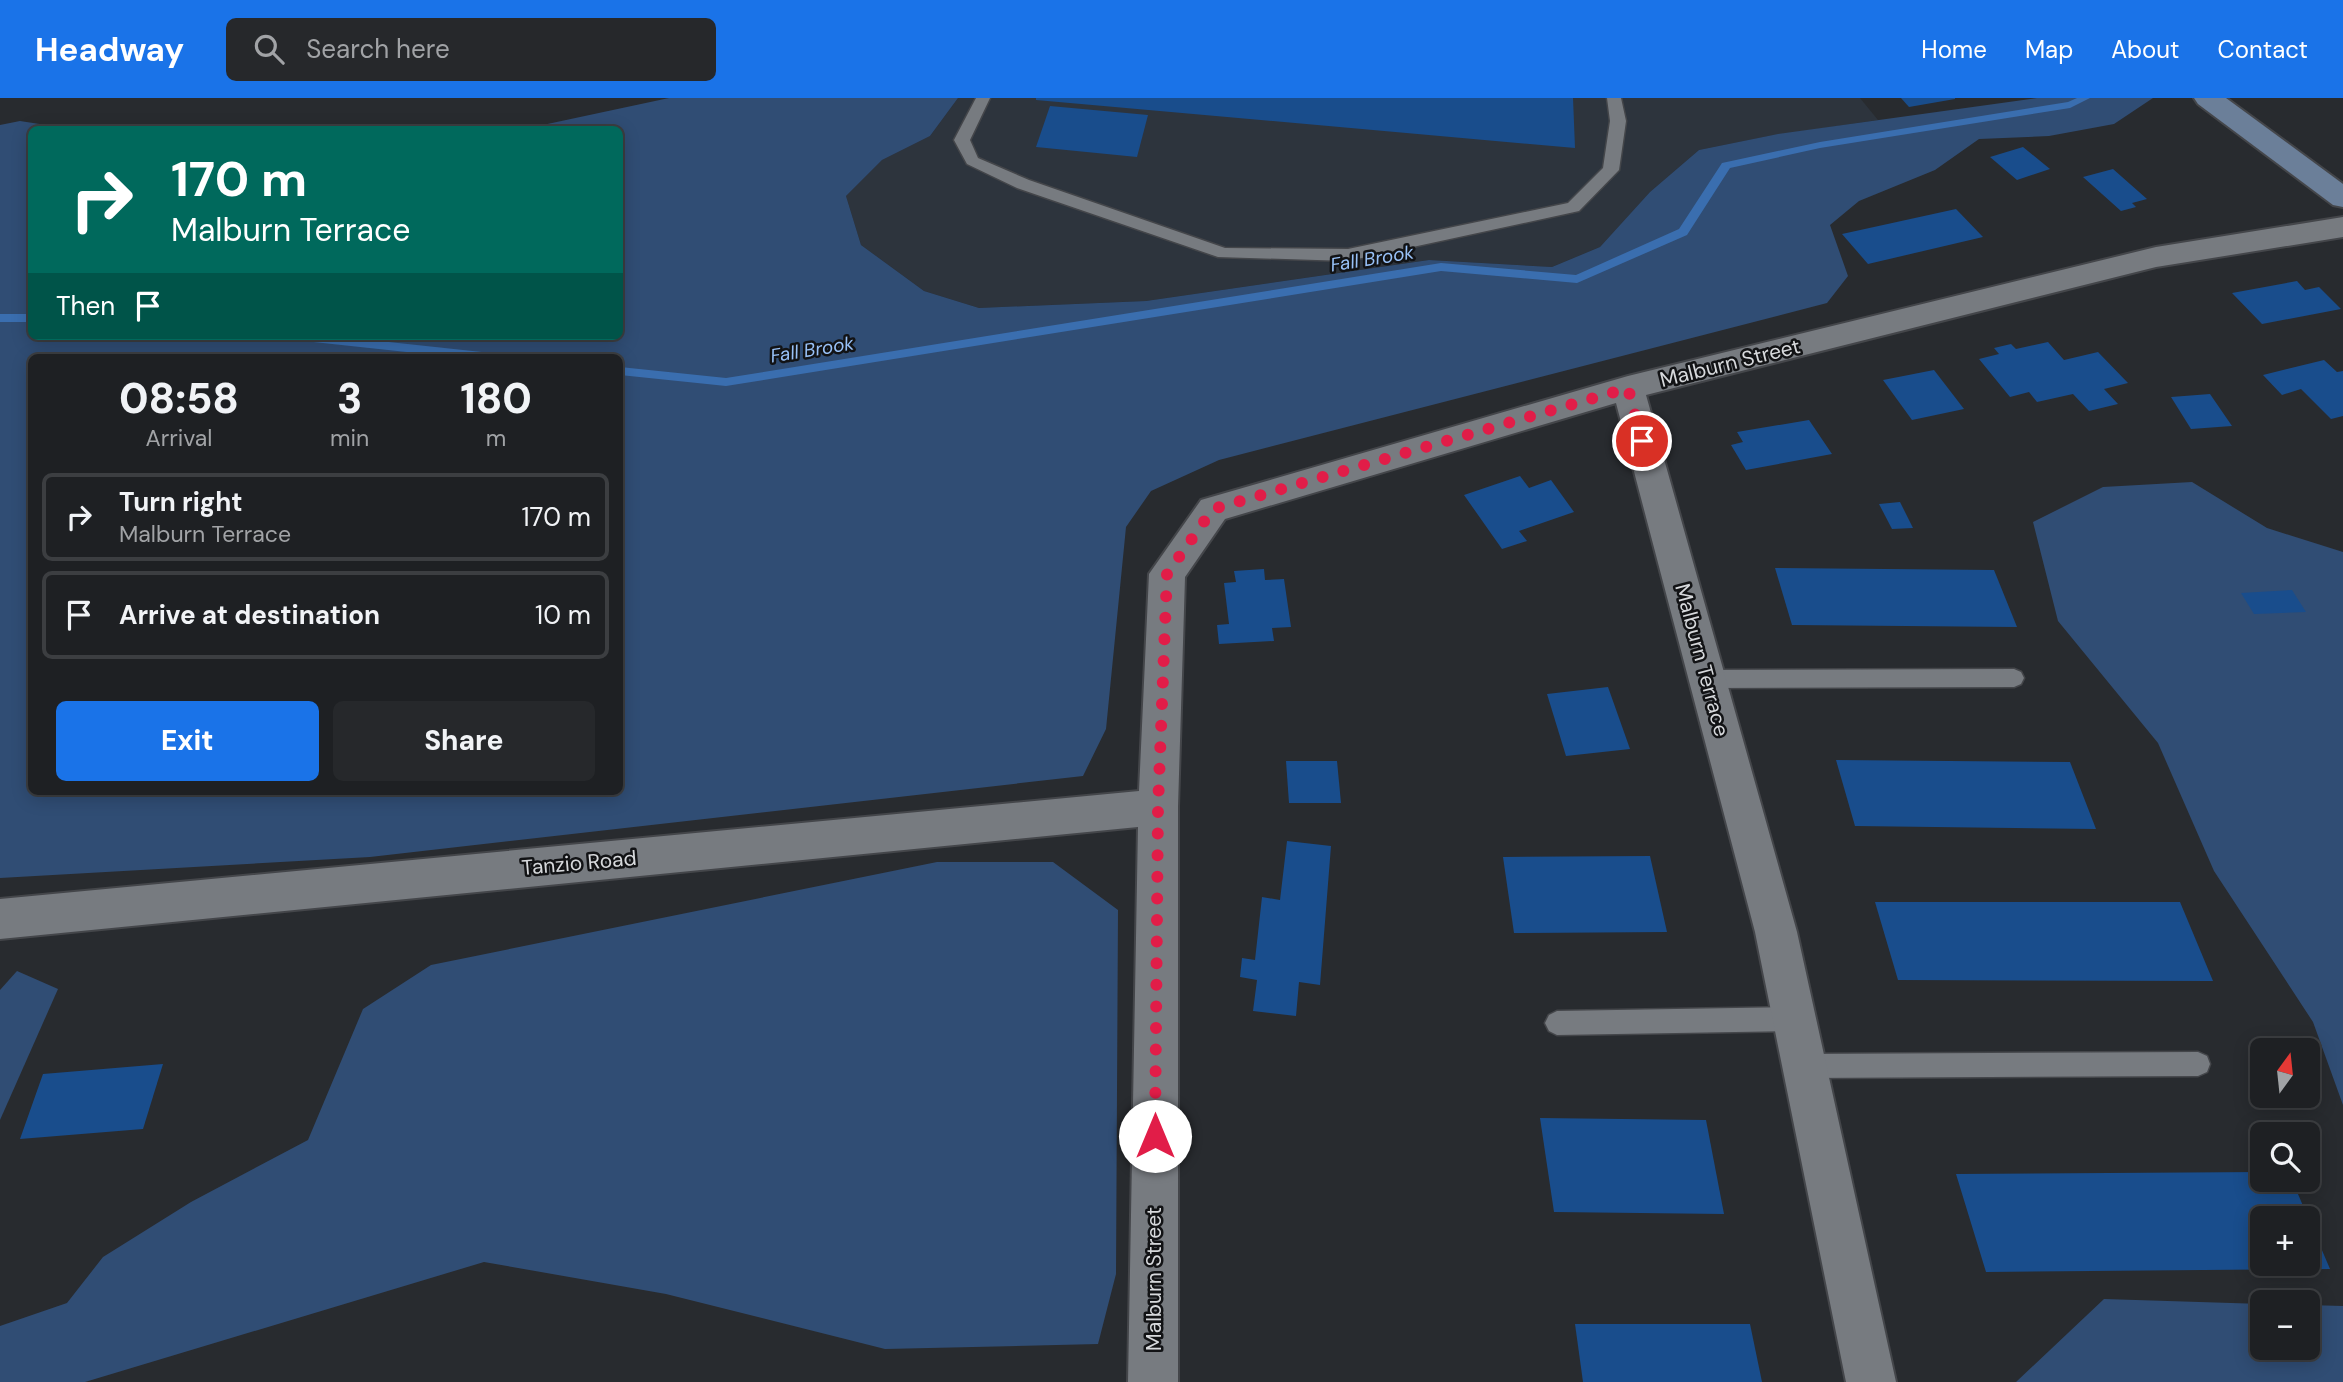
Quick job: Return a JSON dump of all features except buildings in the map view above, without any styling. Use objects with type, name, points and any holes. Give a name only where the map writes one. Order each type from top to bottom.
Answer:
[{"type":"main road","points":[[2208,98],[2343,198]]},
{"type":"street","name":"Malburn Street","points":[[1153,1382],[1158,807],[1167,574],[1213,509],[1628,388],[2156,257],[2343,227]]},
{"type":"street","name":"Malburn Terrace","points":[[1628,388],[1776,932],[1871,1382]]},
{"type":"street","name":"Tanzio Road","points":[[0,919],[1158,807]]},
{"type":"lane","points":[[983,98],[962,140],[972,161],[1023,184],[1224,253],[1348,255],[1573,208],[1611,170],[1618,121],[1614,98]]},
{"type":"lane","points":[[1707,679],[2014,678]]},
{"type":"lane","points":[[1557,1023],[1795,1019]]},
{"type":"lane","points":[[1805,1066],[2198,1064]]},
{"type":"shaded area","points":[[669,98],[958,98],[930,136],[882,160],[846,196],[861,245],[924,291],[979,308],[1146,301],[1429,260],[1552,267],[1600,247],[1650,192],[1699,150],[1778,134],[2037,98],[2153,98],[2114,124],[2049,136],[1979,139],[1935,170],[1859,201],[1830,225],[1848,276],[1827,303],[1219,460],[1151,491],[1126,527],[1106,729],[1083,776],[370,857],[0,878],[0,125],[20,121],[52,126],[28,126],[28,340],[623,340],[623,126],[538,126]]},
{"type":"shaded area","points":[[958,98],[1860,98],[1878,120],[1769,136],[1699,150],[1650,192],[1600,247],[1552,267],[1429,260],[1146,301],[979,308],[924,291],[861,245],[846,196],[882,160],[930,136]]},
{"type":"shaded area","points":[[2192,482],[2267,528],[2343,552],[2343,1105],[2313,1022],[2214,871],[2158,743],[2058,621],[2033,522],[2103,487]]},
{"type":"shaded area","points":[[937,862],[1053,862],[1118,910],[1116,1274],[1098,1344],[885,1349],[666,1294],[484,1262],[85,1382],[0,1382],[0,1326],[67,1303],[103,1257],[191,1202],[308,1140],[363,1009],[431,965]]},
{"type":"shaded area","points":[[17,971],[58,989],[0,1120],[0,990]]},
{"type":"shaded area","points":[[2104,1299],[2250,1304],[2250,1360],[2320,1360],[2320,1305],[2343,1306],[2343,1382],[2016,1382]]},
{"type":"waterway","name":"Fall Brook","points":[[623,371],[726,382],[1441,267],[1577,279],[1683,232],[1726,165],[1820,145],[2070,105],[2085,98]]},
{"type":"waterway","name":"Fall Brook","points":[[0,318],[28,318]]},
{"type":"waterway","name":"Fall Brook","points":[[332,340],[463,354]]},
{"type":"route","points":[[1155,1136],[1158,807],[1167,574],[1213,509],[1628,388],[1642,441]]}]
